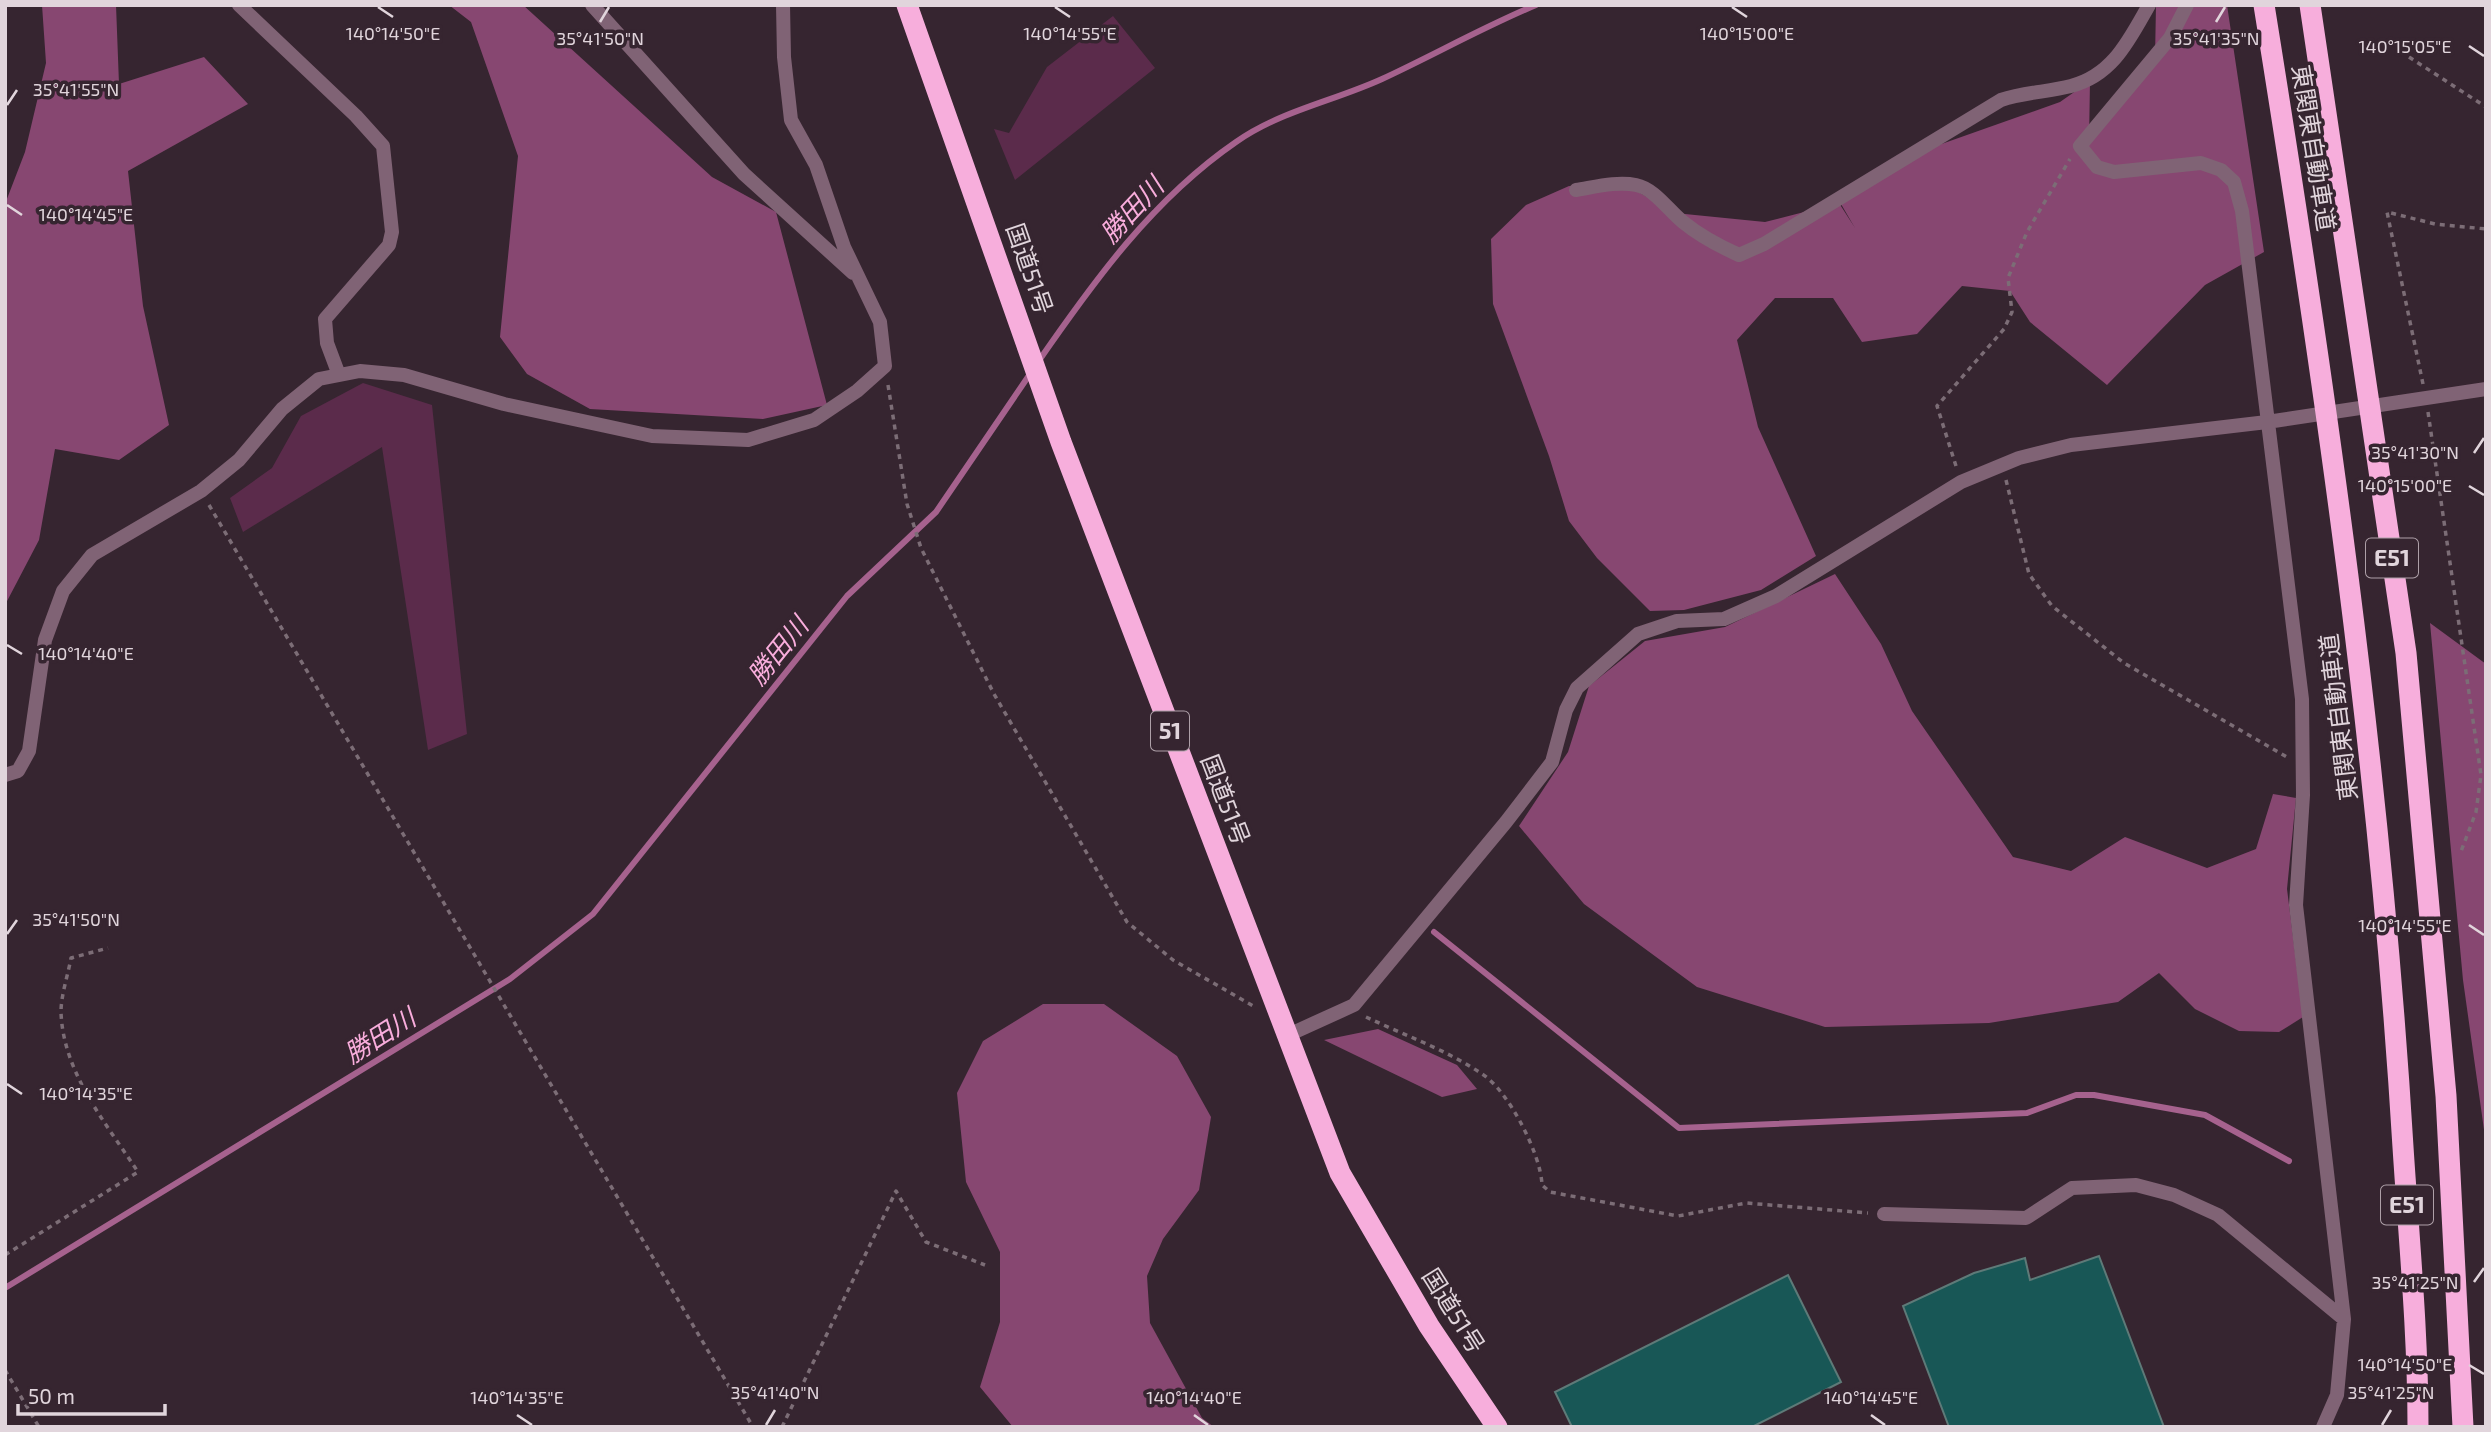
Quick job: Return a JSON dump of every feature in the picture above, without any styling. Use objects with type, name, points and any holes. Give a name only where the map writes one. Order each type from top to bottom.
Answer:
[{"type":"highway","name":"国道51号","points":[[908,5],[1061,442],[1340,1173],[1429,1326],[1497,1427]]},
{"type":"highway","name":"東関東自動車道","points":[[2264,6],[2343,532],[2382,867],[2396,1027],[2418,1382],[2418,1427]]},
{"type":"highway","name":"東関東自動車道","points":[[2311,15],[2406,653],[2446,1096],[2463,1384],[2463,1427]]},
{"type":"street","points":[[239,5],[356,116],[383,146],[393,232],[388,245],[325,319],[327,343],[339,375]]},
{"type":"street","points":[[592,5],[744,174],[860,279]]},
{"type":"street","points":[[5,775],[18,771],[29,751],[45,640],[63,591],[92,555],[201,491],[239,460],[282,409],[319,379],[360,371],[404,375],[433,381],[504,404],[652,436],[748,440],[814,420],[857,391],[885,366],[880,322],[844,247],[816,165],[791,120],[784,57],[783,5]]},
{"type":"street","points":[[1576,190],[1619,184],[1638,185],[1652,193],[1683,223],[1713,244],[1739,255],[1764,244],[2001,100],[2025,92],[2071,86],[2099,75],[2120,56],[2149,5]]},
{"type":"street","points":[[2187,5],[2170,38],[2080,146],[2097,167],[2114,172],[2201,163],[2221,170],[2234,182],[2242,211],[2302,699],[2303,766],[2296,905],[2344,1319],[2337,1395],[2323,1427]]},
{"type":"street","points":[[1284,1029],[1354,1005],[1498,832],[1552,762],[1566,710],[1577,688],[1638,634],[1677,621],[1724,619],[1776,596],[1961,482],[2003,464],[2071,445],[2267,422],[2486,389]]},
{"type":"street","points":[[1884,1214],[2026,1218],[2072,1188],[2136,1185],[2174,1195],[2218,1215],[2344,1319]]},
{"type":"path","points":[[2409,57],[2486,107]]},
{"type":"path","points":[[1961,482],[1937,406],[2004,329],[2011,312],[2008,278],[2027,232],[2060,172],[2080,146]]},
{"type":"path","points":[[2460,854],[2476,812],[2480,775],[2426,399],[2387,212],[2435,224],[2486,229]]},
{"type":"path","points":[[885,366],[911,519],[918,538],[994,694],[1127,922],[1173,960],[1284,1029]]},
{"type":"path","points":[[2003,464],[2029,574],[2052,606],[2142,675],[2303,766]]},
{"type":"path","points":[[201,491],[753,1427]]},
{"type":"path","points":[[5,1255],[138,1172],[81,1084],[67,1055],[61,1010],[71,958],[108,948]]},
{"type":"path","points":[[1348,1008],[1484,1074],[1534,1145],[1542,1185],[1550,1192],[1678,1216],[1746,1203],[1884,1214]]},
{"type":"path","points":[[782,1427],[896,1191],[926,1242],[985,1265]]},
{"type":"path","points":[[5,1370],[39,1427]]},
{"type":"shaded area","points":[[42,5],[116,5],[119,84],[204,57],[248,104],[128,171],[143,306],[169,425],[119,460],[55,449],[39,540],[5,605],[5,204],[25,152],[46,63]]},
{"type":"shaded area","points":[[449,5],[523,5],[712,177],[776,212],[827,405],[763,419],[590,409],[527,374],[500,337],[518,156],[471,22]]},
{"type":"shaded area","points":[[2156,5],[2227,5],[2264,252],[2205,285],[2107,385],[2030,322],[2010,291],[1962,286],[1917,334],[1862,342],[1833,298],[1775,298],[1737,340],[1758,427],[1816,556],[1761,590],[1684,610],[1650,611],[1597,558],[1569,521],[1549,456],[1493,304],[1491,239],[1526,205],[1569,186],[1633,189],[1675,213],[1765,222],[1839,203],[1855,228],[1841,204],[1933,147],[2060,102],[2090,81],[2089,142],[2155,58]]},
{"type":"shaded area","points":[[1113,16],[1155,68],[1015,180],[994,129],[1009,133],[1047,67]]},
{"type":"shaded area","points":[[363,383],[432,405],[467,734],[428,750],[382,447],[243,532],[230,498],[272,468],[301,416]]},
{"type":"shaded area","points":[[1835,574],[1881,644],[1912,711],[2013,857],[2071,871],[2125,837],[2207,868],[2256,849],[2273,794],[2296,798],[2287,889],[2303,1017],[2279,1032],[2239,1031],[2195,1009],[2159,973],[2118,1002],[1989,1023],[1825,1027],[1697,987],[1584,904],[1519,826],[1568,752],[1589,686],[1645,641],[1725,627]]},
{"type":"shaded area","points":[[2430,623],[2486,664],[2486,1144],[2463,980]]},
{"type":"shaded area","points":[[1043,1004],[1104,1004],[1177,1056],[1211,1117],[1199,1190],[1163,1239],[1147,1276],[1150,1323],[1202,1418],[1214,1427],[1013,1427],[980,1387],[1000,1322],[1000,1252],[966,1182],[957,1093],[983,1041]]},
{"type":"shaded area","points":[[1378,1029],[1457,1065],[1477,1089],[1442,1097],[1324,1040]]},
{"type":"building","points":[[2099,1256],[2164,1427],[1949,1427],[1903,1306],[1974,1273],[2025,1258],[2030,1280]]},
{"type":"building","points":[[1788,1275],[1841,1382],[1752,1427],[1572,1427],[1555,1392]]},
{"type":"waterway","name":"勝田川","points":[[1038,362],[1103,272],[1152,215],[1206,164],[1236,142],[1271,122],[1364,87],[1536,5]]},
{"type":"waterway","name":"勝田川","points":[[5,1288],[510,979],[593,914],[847,596],[936,512],[1032,371]]},
{"type":"waterway","points":[[1434,932],[1679,1128],[2027,1113],[2076,1095],[2094,1095],[2205,1115],[2289,1161]]}]
